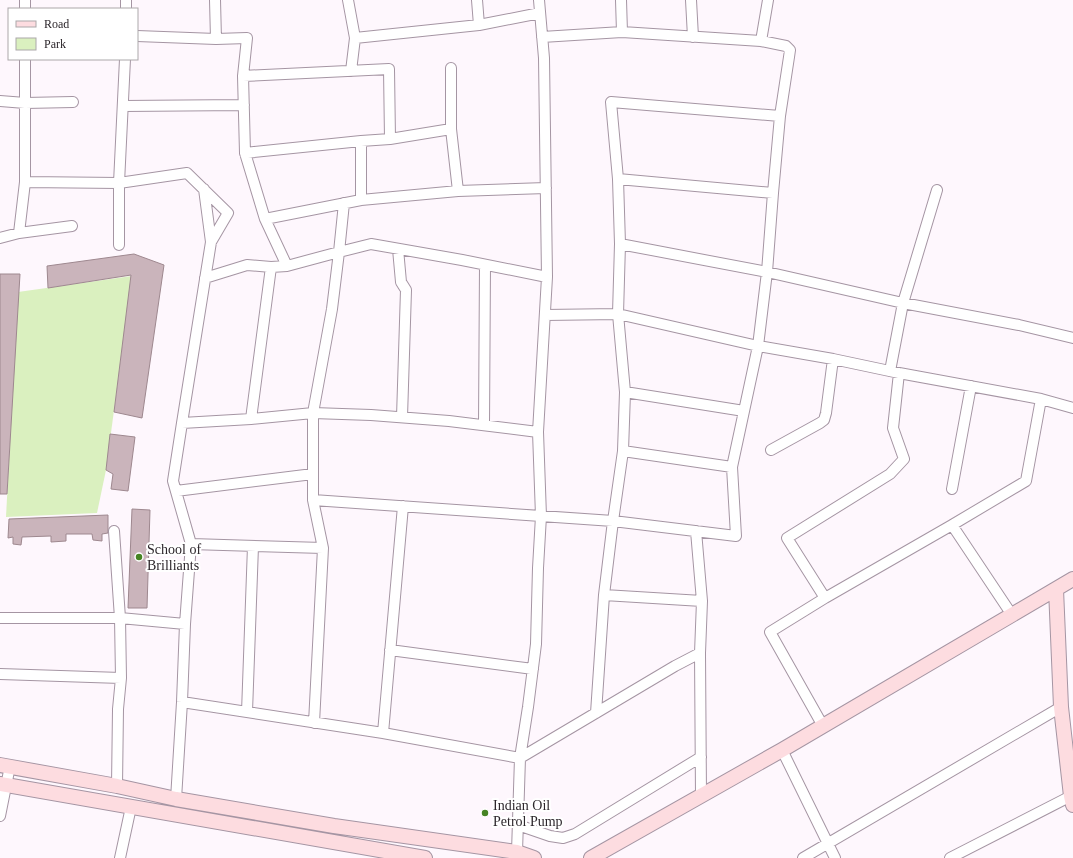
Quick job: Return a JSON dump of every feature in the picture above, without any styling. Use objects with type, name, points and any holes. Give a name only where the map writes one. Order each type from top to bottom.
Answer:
[{"type":"street","points":[[214,0],[216,39]]},
{"type":"street","points":[[348,0],[355,38],[350,71]]},
{"type":"street","points":[[477,0],[479,24]]},
{"type":"street","points":[[517,852],[520,758],[536,644],[541,516],[538,432],[547,277],[544,58],[539,0]]},
{"type":"street","points":[[621,0],[622,32]]},
{"type":"street","points":[[691,0],[693,37]]},
{"type":"street","points":[[761,41],[768,0]]},
{"type":"street","points":[[355,38],[479,24],[540,13]]},
{"type":"street","points":[[313,500],[613,521],[736,536],[732,467],[758,346],[767,272],[780,116],[790,50],[786,46],[761,41],[622,32],[542,37]]},
{"type":"street","points":[[138,36],[216,39],[247,38],[243,76],[245,153],[265,219],[287,266]]},
{"type":"street","points":[[19,233],[25,182],[25,60]]},
{"type":"street","points":[[118,245],[119,183],[125,60]]},
{"type":"street","points":[[451,68],[451,129],[458,191]]},
{"type":"street","points":[[243,76],[389,69],[390,139]]},
{"type":"street","points":[[0,102],[73,102]]},
{"type":"street","points":[[596,713],[604,595],[623,451],[625,392],[618,314],[620,244],[618,179],[611,102],[780,116]]},
{"type":"street","points":[[123,106],[244,105]]},
{"type":"street","points":[[245,153],[390,139],[451,129]]},
{"type":"street","points":[[361,141],[361,200]]},
{"type":"street","points":[[25,182],[119,183],[187,173],[228,213],[211,242]]},
{"type":"street","points":[[618,179],[773,193]]},
{"type":"street","points":[[265,219],[361,200],[458,191],[546,188]]},
{"type":"street","points":[[176,799],[185,624],[191,544],[173,481],[211,242],[204,189]]},
{"type":"street","points":[[825,598],[787,538],[890,474],[904,459],[893,428],[894,372],[903,303],[937,190]]},
{"type":"street","points":[[314,723],[323,548],[313,500],[313,413],[332,309],[340,252],[344,203]]},
{"type":"street","points":[[0,238],[19,233],[72,226]]},
{"type":"street","points":[[205,278],[247,265],[271,267],[287,266],[371,244],[547,277]]},
{"type":"street","points":[[620,244],[767,272],[903,303],[1019,325],[1073,338]]},
{"type":"street","points":[[398,249],[401,282],[406,290],[402,417]]},
{"type":"street","points":[[484,425],[485,265]]},
{"type":"street","points":[[252,419],[271,267]]},
{"type":"street","points":[[545,315],[618,314],[758,346],[1041,399],[1073,408]]},
{"type":"street","points":[[771,450],[824,420],[833,359]]},
{"type":"street","points":[[952,490],[972,386]]},
{"type":"street","points":[[625,392],[744,411]]},
{"type":"street","points":[[823,726],[770,632],[825,598],[1026,481],[1041,399]]},
{"type":"street","points":[[182,423],[252,419],[313,413],[402,417],[538,432]]},
{"type":"street","points":[[623,451],[732,467]]},
{"type":"street","points":[[176,491],[313,474]]},
{"type":"street","points":[[383,733],[402,506]]},
{"type":"street","points":[[952,525],[1012,615]]},
{"type":"street","points":[[114,531],[120,618],[121,678],[118,709],[116,786]]},
{"type":"street","points":[[696,531],[702,601],[700,653],[701,796]]},
{"type":"street","points":[[191,544],[323,548]]},
{"type":"street","points":[[247,712],[254,546]]},
{"type":"street","points":[[591,858],[782,750],[1073,579]]},
{"type":"street","points":[[950,858],[1072,800],[1061,707],[1056,589]]},
{"type":"street","points":[[604,595],[702,601]]},
{"type":"street","points":[[0,610],[0,624]]},
{"type":"street","points":[[0,618],[120,618],[185,624]]},
{"type":"street","points":[[390,650],[533,669]]},
{"type":"street","points":[[182,702],[383,733],[520,758],[675,666],[700,653]]},
{"type":"street","points":[[0,674],[121,678]]},
{"type":"street","points":[[803,858],[1061,707]]},
{"type":"street","points":[[782,750],[836,858]]},
{"type":"street","points":[[518,825],[550,836],[563,838],[575,834],[701,757]]},
{"type":"street","points":[[0,816],[5,765],[176,799],[334,826],[517,852],[534,858]]},
{"type":"street","points":[[3,785],[131,807],[364,853],[425,858]]},
{"type":"street","points":[[120,858],[131,807]]},
{"type":"green space","points":[[132,276],[106,470],[97,513],[6,517],[18,292]]},
{"type":"building","points":[[134,254],[164,265],[142,418],[114,412],[131,275],[48,288],[47,266]]},
{"type":"building","points":[[0,274],[20,274],[7,494],[0,494]]},
{"type":"building","points":[[110,434],[135,437],[128,491],[111,489],[113,474],[106,470]]},
{"type":"building","name":"School of Brilliants","points":[[132,509],[150,510],[147,608],[128,608]]},
{"type":"building","points":[[108,515],[108,533],[102,534],[102,541],[93,540],[92,534],[66,534],[66,541],[51,542],[51,536],[22,537],[21,545],[13,544],[13,537],[8,538],[9,519]]},
{"type":"place","name":"School of Brilliants","points":[[139,557]]},
{"type":"place","name":"Indian Oil Petrol Pump","points":[[485,813]]}]
